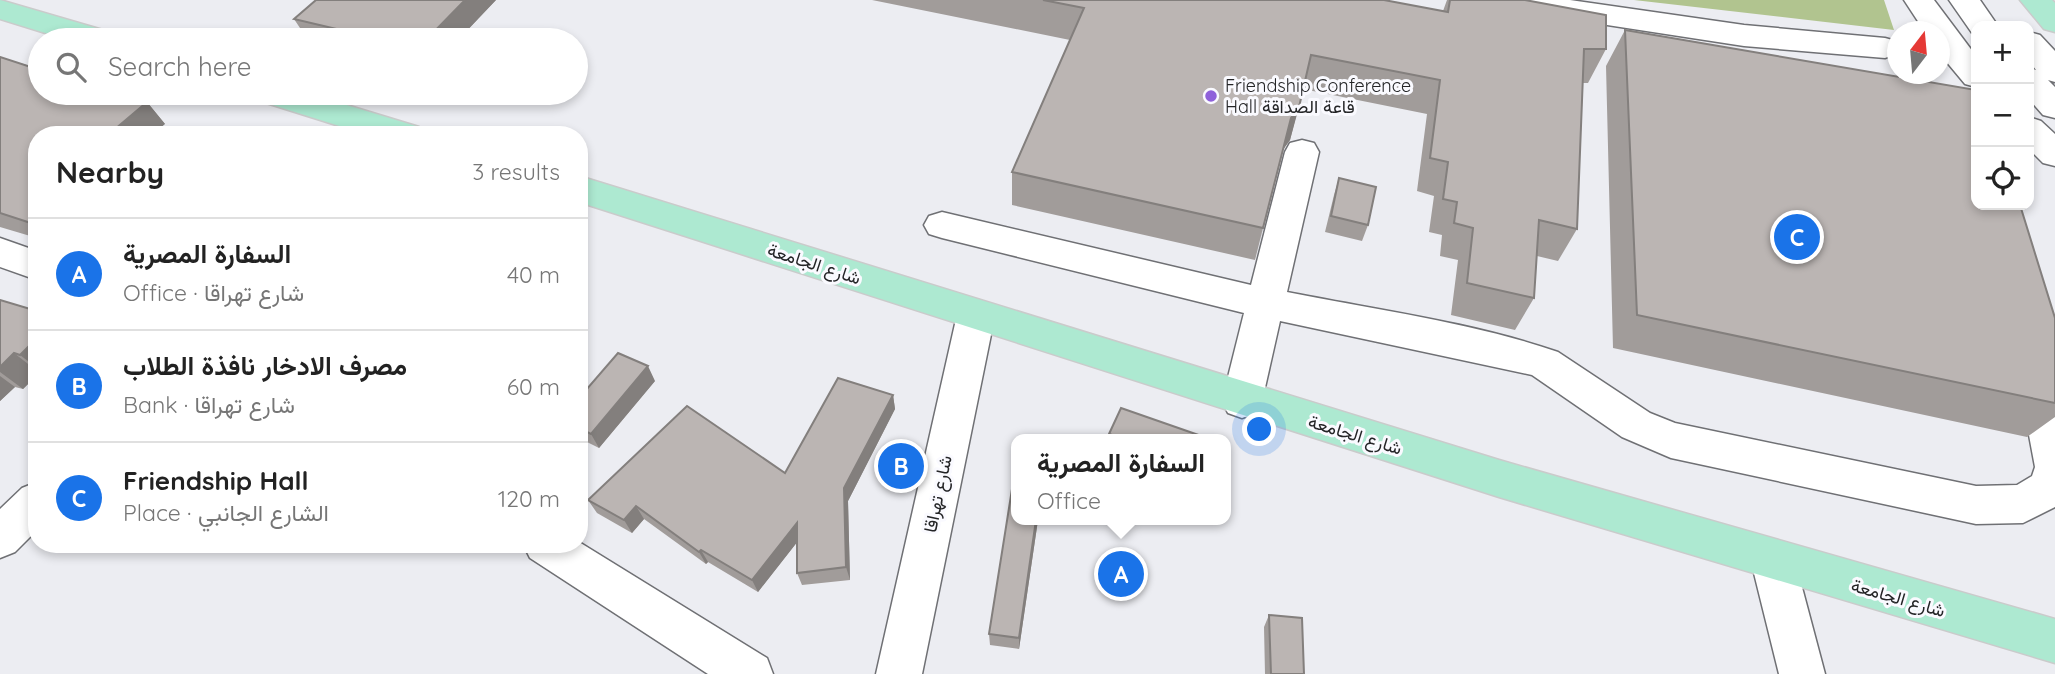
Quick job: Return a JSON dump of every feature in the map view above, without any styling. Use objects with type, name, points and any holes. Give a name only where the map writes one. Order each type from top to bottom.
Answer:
[{"type":"main road","points":[[2035,0],[2055,22]]},
{"type":"main road","points":[[0,9],[63,28]]},
{"type":"main road","points":[[309,105],[376,126]]},
{"type":"main road","name":"شارع الجامعة","points":[[588,192],[1242,401],[1773,561],[2055,641]]},
{"type":"street","points":[[1510,0],[1593,15],[1839,46],[1885,48]]},
{"type":"street","points":[[1919,0],[1950,46],[1971,70]]},
{"type":"street","points":[[1964,0],[1979,21]]},
{"type":"street","points":[[1997,0],[2012,21]]},
{"type":"street","points":[[2034,48],[2055,71]]},
{"type":"street","points":[[2034,84],[2055,107]]},
{"type":"street","points":[[2034,134],[2055,154]]},
{"type":"street","points":[[1242,401],[1302,152]]},
{"type":"street","points":[[942,225],[1266,303],[1519,355],[1544,363],[1636,425],[1671,440],[1976,505],[2024,504],[2049,488],[2055,467],[2046,419],[2052,408],[2055,408]]},
{"type":"street","points":[[0,252],[28,263]]},
{"type":"street","name":"شارع تهراقا","points":[[900,674],[976,315]]},
{"type":"street","points":[[0,538],[28,510]]},
{"type":"street","points":[[559,553],[750,674]]},
{"type":"street","points":[[1773,561],[1802,674]]},
{"type":"green space","points":[[1634,0],[1884,0],[1891,21],[1887,21],[1887,29]]},
{"type":"building","points":[[316,0],[465,0],[438,28],[332,28],[294,19]]},
{"type":"building","points":[[1043,0],[1384,0],[1448,12],[1450,0],[1525,0],[1606,15],[1606,49],[1584,49],[1577,229],[1539,220],[1534,298],[1467,283],[1473,228],[1454,223],[1457,202],[1443,199],[1448,162],[1430,158],[1440,80],[1311,55],[1299,107],[1291,118],[1263,228],[1012,172],[1084,8]]},
{"type":"building","points":[[1625,30],[1887,75],[1887,84],[1941,84],[1971,89],[1971,210],[2022,210],[2055,318],[2055,403],[1637,315]]},
{"type":"building","points":[[0,57],[28,66],[28,105],[143,105],[119,126],[28,126],[28,222],[0,213]]},
{"type":"building","points":[[1339,178],[1376,187],[1368,225],[1331,216]]},
{"type":"building","points":[[0,300],[28,308],[28,347],[20,355],[14,353],[0,367]]},
{"type":"building","points":[[618,353],[648,366],[591,434],[588,432],[588,388]]},
{"type":"building","points":[[838,378],[893,395],[844,488],[846,567],[797,573],[797,523],[752,580],[701,550],[699,552],[636,506],[624,520],[588,500],[687,406],[785,473]]},
{"type":"building","points":[[1121,408],[1196,434],[1109,434]]},
{"type":"building","points":[[1011,495],[1011,525],[1035,525],[1019,638],[989,634]]},
{"type":"building","points":[[1269,615],[1302,618],[1304,674],[1271,674]]},
{"type":"place","name":"Friendship Conference Hall قاعة الصداقة","points":[[1211,96]]},
{"type":"place","name":"Friendship Hall","points":[[1797,237]]},
{"type":"place","name":"مصرف الادخار نافذة الطلاب","points":[[901,466]]},
{"type":"place","name":"السفارة المصرية","points":[[1121,574]]}]
